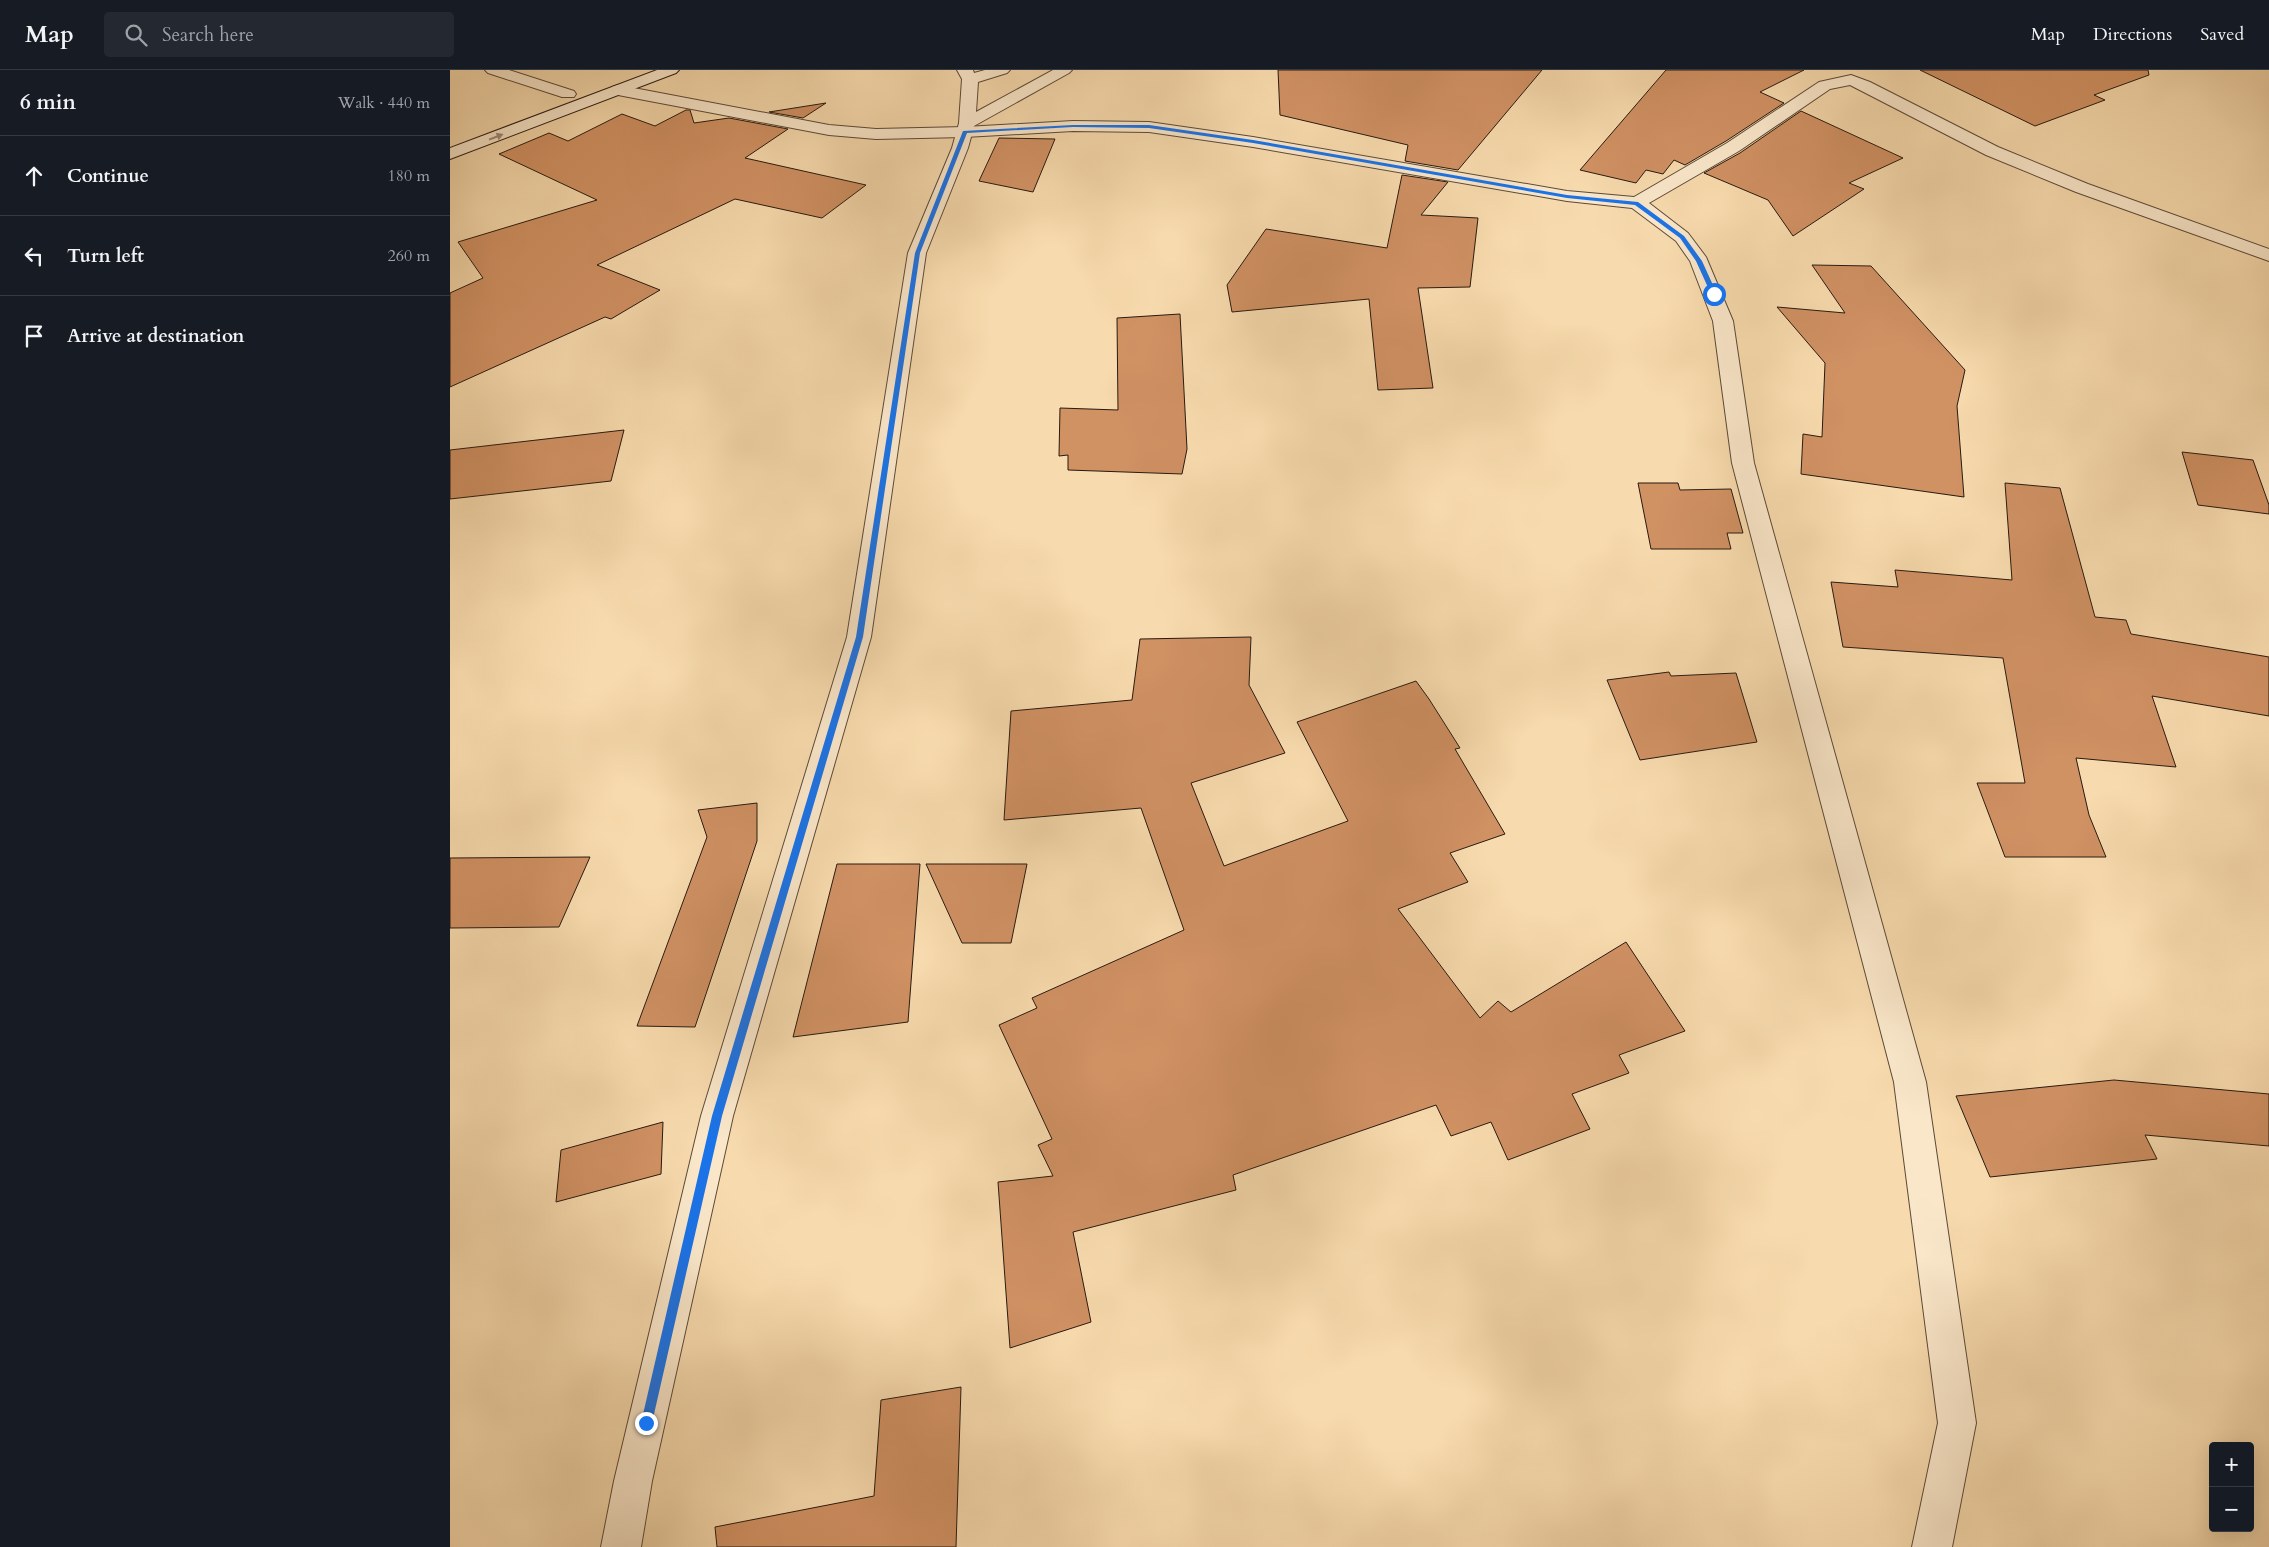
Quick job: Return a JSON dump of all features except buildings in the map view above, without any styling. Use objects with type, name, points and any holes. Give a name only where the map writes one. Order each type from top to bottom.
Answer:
[{"type":"street","points":[[493,70],[568,94]]},
{"type":"street","points":[[450,138],[630,70]]},
{"type":"street","points":[[450,154],[671,70]]},
{"type":"street","points":[[622,1547],[633,1481],[717,1116],[859,637],[917,253],[966,128],[968,75],[1002,70]]},
{"type":"street","points":[[966,128],[1064,70]]},
{"type":"street","points":[[1637,203],[1733,147],[1825,85],[1851,80],[1992,151],[2082,188],[2269,255]]},
{"type":"street","points":[[618,90],[829,130],[876,134],[966,128],[1149,127],[1253,142],[1567,196],[1637,203],[1682,237],[1699,261],[1723,321],[1743,463],[1910,1082],[1957,1423],[1932,1547]]},
{"type":"route","points":[[646,1423],[717,1116],[859,637],[917,253],[965,132],[1073,126],[1149,127],[1253,142],[1567,196],[1637,203],[1682,237],[1699,261],[1714,294]]}]
